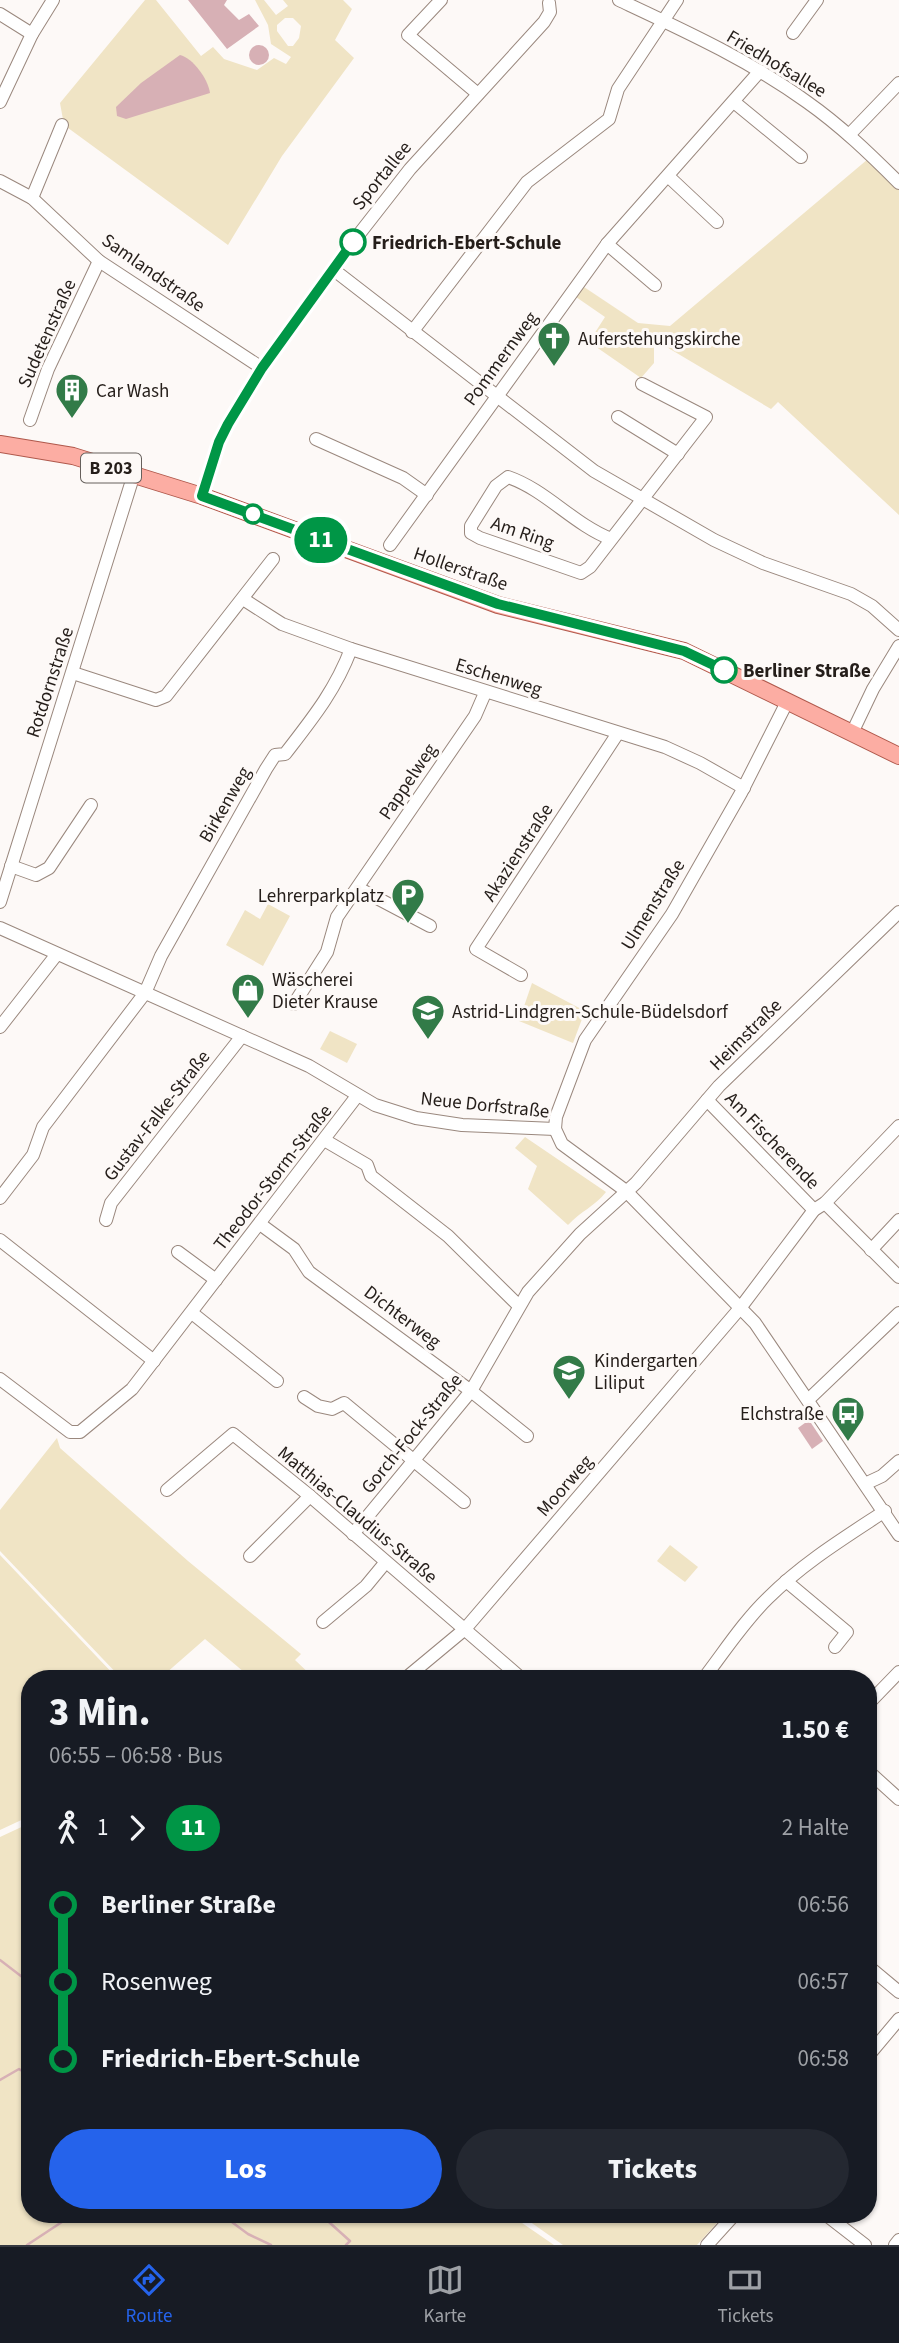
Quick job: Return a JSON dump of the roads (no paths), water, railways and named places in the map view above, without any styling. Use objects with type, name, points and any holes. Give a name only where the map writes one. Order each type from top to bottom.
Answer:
[{"type":"main road","name":"Hollerstraße","points":[[0,444],[73,456],[134,474],[202,496],[498,604],[684,651],[899,756]]},
{"type":"street","points":[[0,102],[32,34],[53,0]]},
{"type":"street","points":[[441,0],[408,35],[478,94]]},
{"type":"street","name":"Friedhofsallee","points":[[619,0],[760,71],[849,135],[899,183]]},
{"type":"street","points":[[412,332],[527,182],[608,118],[618,89],[677,0]]},
{"type":"street","points":[[793,33],[817,0]]},
{"type":"street","name":"Sportallee","points":[[202,496],[219,442],[262,368],[392,190],[544,22],[550,12],[550,1]]},
{"type":"street","points":[[0,14],[32,34]]},
{"type":"street","name":"Pommernweg","points":[[390,545],[607,244],[760,71]]},
{"type":"street","points":[[849,135],[899,83]]},
{"type":"street","points":[[734,102],[801,157]]},
{"type":"street","points":[[32,198],[62,125]]},
{"type":"street","points":[[669,177],[717,222]]},
{"type":"street","name":"Samlandstraße","points":[[0,181],[32,198],[99,261],[262,368]]},
{"type":"street","points":[[607,244],[655,285]]},
{"type":"street","name":"Sudetenstraße","points":[[30,420],[48,369],[99,261]]},
{"type":"street","points":[[334,270],[594,471],[747,556],[851,594],[872,606],[899,630]]},
{"type":"street","name":"Am Ring","points":[[611,540],[590,531],[524,483],[508,477],[496,486],[471,526],[471,533],[480,538],[581,573],[590,567],[678,454],[706,417],[642,384]]},
{"type":"street","points":[[618,416],[678,454]]},
{"type":"street","points":[[316,439],[403,478],[427,495]]},
{"type":"street","name":"Rotdornstraße","points":[[0,902],[134,474]]},
{"type":"street","points":[[73,673],[156,700],[166,696],[272,559]]},
{"type":"street","name":"Eschenweg","points":[[243,599],[282,624],[351,649],[618,733],[701,763],[744,788]]},
{"type":"street","points":[[852,733],[873,688],[899,646]]},
{"type":"street","name":"Birkenweg","points":[[145,993],[161,956],[275,755],[285,754],[323,706],[339,681],[351,649]]},
{"type":"street","name":"Pappelweg","points":[[294,1004],[327,952],[337,917],[475,716],[485,692]]},
{"type":"street","name":"Ulmenstraße","points":[[555,1129],[556,1116],[585,1040],[672,914],[744,788],[788,702]]},
{"type":"street","name":"Akazienstraße","points":[[521,975],[476,949],[618,733]]},
{"type":"street","points":[[11,866],[36,875],[49,868],[91,805]]},
{"type":"street","points":[[358,888],[430,926]]},
{"type":"street","name":"Heimstraße","points":[[626,1191],[707,1100],[899,912]]},
{"type":"street","name":"Neue Dorfstraße","points":[[0,928],[309,1066],[358,1096],[415,1118],[462,1125],[555,1129],[562,1144],[626,1191],[755,1322],[867,1483],[899,1535]]},
{"type":"street","points":[[0,1027],[57,954]]},
{"type":"street","points":[[0,1198],[33,1155],[43,1127],[145,993]]},
{"type":"street","name":"Gustav-Falke-Straße","points":[[106,1220],[111,1203],[242,1036]]},
{"type":"street","name":"Theodor-Storm-Straße","points":[[0,1379],[70,1432],[80,1432],[132,1389],[358,1096]]},
{"type":"street","name":"Am Fischerende","points":[[707,1100],[819,1207],[741,1307]]},
{"type":"street","points":[[899,1126],[819,1207],[899,1277]]},
{"type":"street","points":[[326,1140],[367,1165],[371,1176],[473,1258],[518,1305]]},
{"type":"street","name":"Gorch-Fock-Straße","points":[[353,1534],[471,1391],[518,1305],[580,1234],[626,1191]]},
{"type":"street","points":[[871,1250],[899,1220]]},
{"type":"street","name":"Dichterweg","points":[[260,1224],[294,1250],[309,1272],[471,1391],[527,1436]]},
{"type":"street","points":[[0,1240],[154,1361]]},
{"type":"street","name":"Theodor-Storm-Straße","points":[[178,1252],[216,1280]]},
{"type":"street","name":"Moorweg","points":[[416,1670],[465,1629],[741,1307]]},
{"type":"street","points":[[192,1313],[277,1381]]},
{"type":"street","points":[[809,1399],[899,1313]]},
{"type":"street","points":[[304,1397],[318,1406],[332,1409],[344,1403],[464,1502]]},
{"type":"street","name":"Matthias-Claudius-Straße","points":[[167,1490],[233,1434],[310,1496],[512,1670]]},
{"type":"street","points":[[867,1483],[882,1476],[899,1461]]},
{"type":"street","points":[[250,1556],[310,1496]]},
{"type":"street","points":[[710,1670],[766,1600],[786,1581],[813,1557],[885,1511]]},
{"type":"street","points":[[323,1622],[366,1586],[385,1563]]},
{"type":"street","points":[[786,1581],[847,1632],[835,1647]]},
{"type":"street","points":[[877,1695],[899,1672]]},
{"type":"street","points":[[877,1779],[899,1799]]},
{"type":"street","points":[[877,1974],[899,1992]]},
{"type":"street","points":[[877,2045],[899,2019]]},
{"type":"street","points":[[707,2245],[726,2223]]},
{"type":"street","points":[[837,2223],[865,2245]]},
{"type":"waterway","points":[[0,1960],[21,1976]]},
{"type":"waterway","points":[[0,2080],[21,2070]]},
{"type":"waterway","points":[[27,2245],[60,2223]]},
{"type":"waterway","points":[[233,2223],[271,2245]]},
{"type":"waterway","points":[[330,2223],[350,2241],[346,2245]]},
{"type":"place","name":"Friedrich-Ebert-Schule","points":[[353,242]]},
{"type":"place","name":"Auferstehungskirche","points":[[554,368]]},
{"type":"place","name":"Car Wash","points":[[72,420]]},
{"type":"place","name":"Berliner Straße","points":[[724,670]]},
{"type":"place","name":"Lehrerparkplatz","points":[[408,925]]},
{"type":"place","name":"Wäscherei Dieter Krause","points":[[248,1020]]},
{"type":"place","name":"Astrid-Lindgren-Schule-Büdelsdorf","points":[[428,1041]]},
{"type":"place","name":"Kindergarten Liliput","points":[[569,1401]]},
{"type":"place","name":"Elchstraße","points":[[848,1443]]}]
